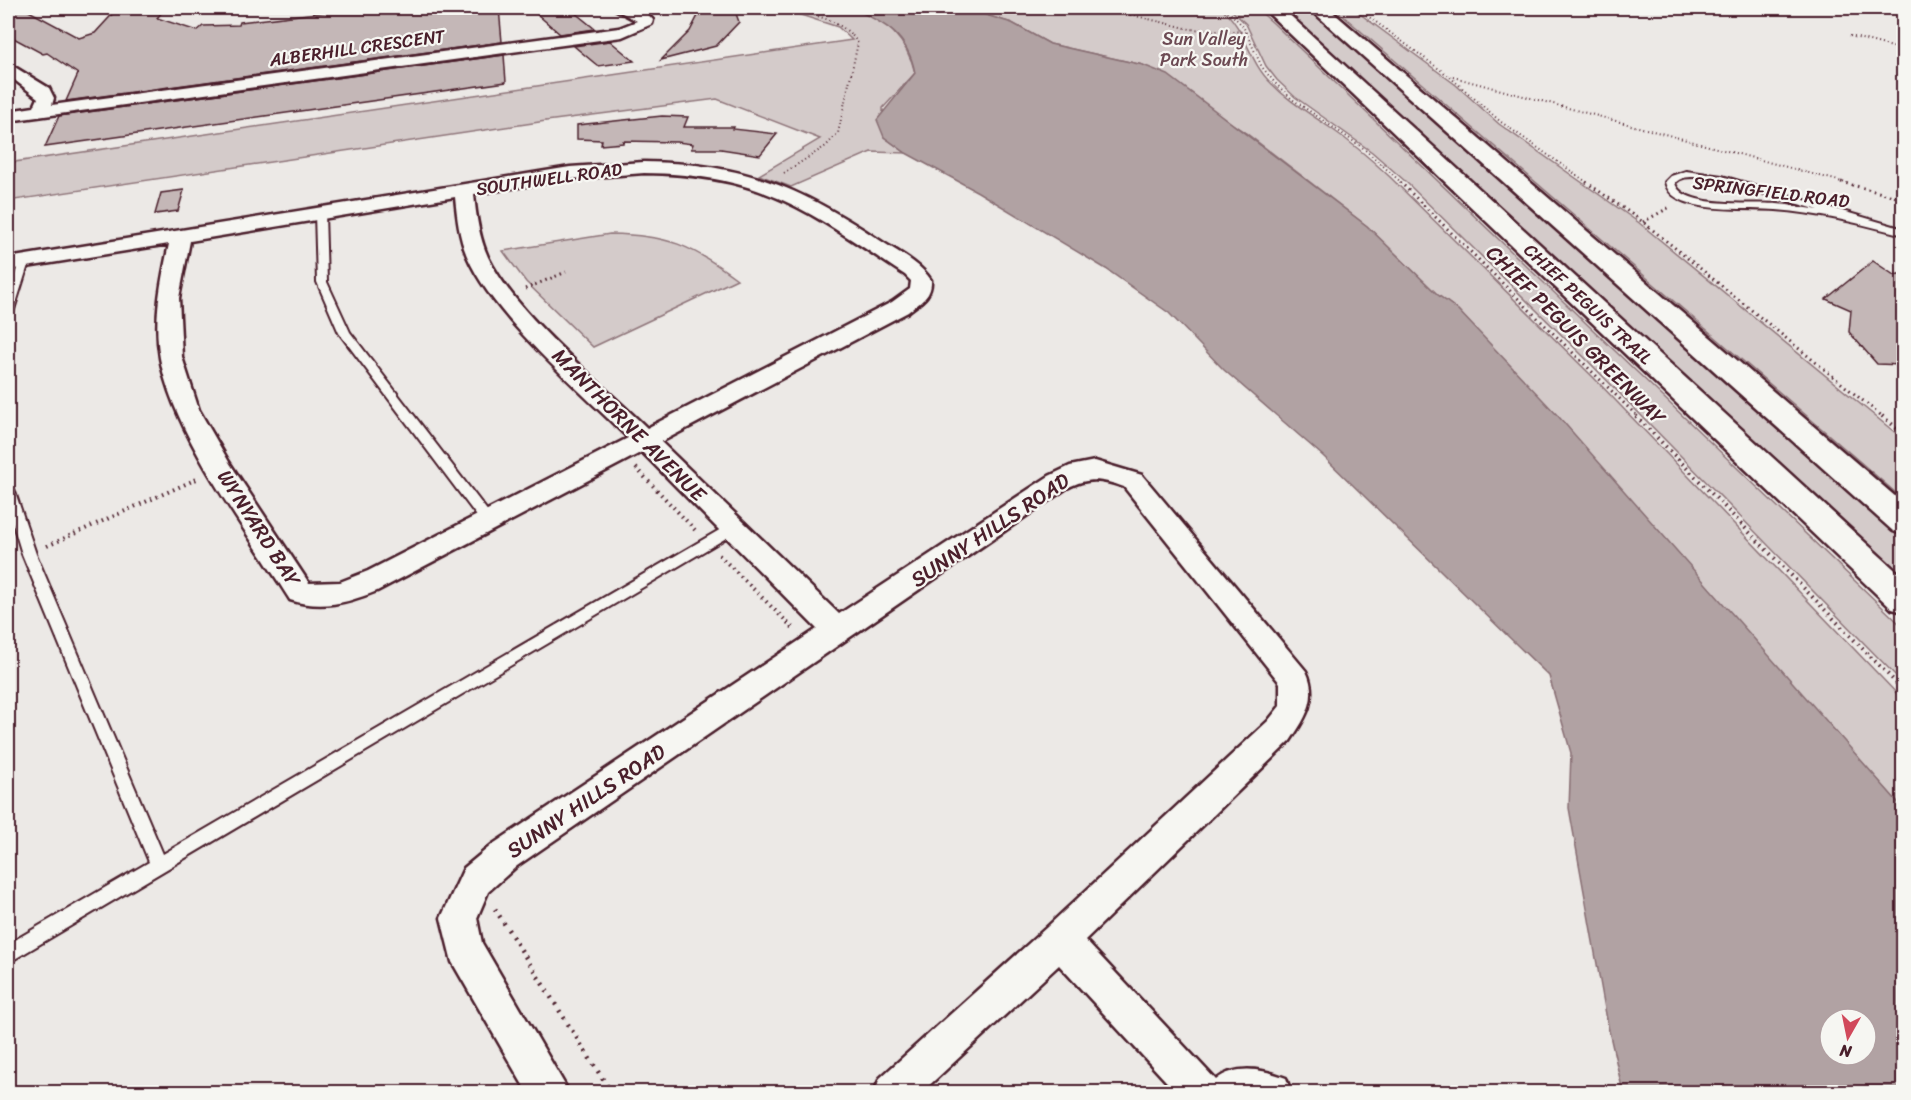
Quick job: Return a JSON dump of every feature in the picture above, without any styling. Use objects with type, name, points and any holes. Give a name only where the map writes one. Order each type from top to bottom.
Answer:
[{"type":"main road","name":"CHIEF PEGUIS TRAIL","points":[[1272,8],[1904,599]]},
{"type":"main road","name":"CHIEF PEGUIS TRAIL","points":[[1317,8],[1904,523]]},
{"type":"street","name":"ALBERHILL CRESCENT","points":[[8,116],[622,32],[644,24],[645,20],[641,16],[620,8]]},
{"type":"street","points":[[8,68],[43,92],[46,98],[41,112]]},
{"type":"street","name":"SOUTHWELL ROAD","points":[[16,263],[570,173],[616,168],[681,169],[722,174],[766,184],[802,201],[912,271],[921,280],[921,291],[900,307],[644,440]]},
{"type":"street","name":"MANTHORNE AVENUE","points":[[464,192],[473,250],[486,276],[644,440],[839,632]]},
{"type":"street","name":"WYNYARD BAY","points":[[180,238],[168,298],[171,357],[187,410],[220,468],[300,592],[320,597],[348,591],[378,579],[487,520],[644,440]]},
{"type":"street","name":"SUNNY HILLS ROAD","points":[[549,1092],[465,949],[459,918],[476,880],[505,855],[839,632],[1058,482],[1080,470],[1103,469],[1133,481],[1295,680],[1295,709],[1279,731],[1060,940],[894,1092]]},
{"type":"street","points":[[1060,940],[1202,1092]]},
{"type":"street","points":[[1231,1092],[1240,1088],[1272,1092]]},
{"type":"lane","name":"SPRINGFIELD ROAD","points":[[1859,219],[1777,207],[1714,205],[1683,198],[1672,190],[1670,182],[1679,175],[1702,174],[1776,193],[1904,232]]},
{"type":"lane","points":[[320,213],[322,282],[345,333],[487,520]]},
{"type":"lane","points":[[8,313],[16,263]]},
{"type":"lane","points":[[8,489],[29,554],[159,864]]},
{"type":"lane","points":[[8,954],[733,528]]},
{"type":"path","points":[[766,184],[833,140],[837,133],[858,43],[853,34],[842,26],[787,8]]},
{"type":"path","points":[[1103,8],[1175,28],[1214,33],[1245,32]]},
{"type":"path","name":"CHIEF PEGUIS GREENWAY","points":[[1225,8],[1240,21],[1262,67],[1275,83],[1292,99],[1363,148],[1414,195],[1614,393],[1904,691]]},
{"type":"path","points":[[1357,8],[1450,76],[1501,122],[1643,222],[1904,434]]},
{"type":"path","points":[[1850,36],[1904,50]]},
{"type":"path","points":[[1450,76],[1904,199]]},
{"type":"path","points":[[1643,222],[1683,198]]},
{"type":"path","points":[[504,297],[566,272]]},
{"type":"path","points":[[29,554],[220,468]]},
{"type":"path","points":[[476,880],[611,1092]]},
{"type":"green space","points":[[828,6],[854,8],[876,18],[894,32],[907,51],[915,73],[883,108],[884,137],[906,153],[871,152],[791,187],[759,175],[820,139],[717,99],[546,121],[8,201],[8,163],[852,40],[838,27],[779,8]]},
{"type":"green space","name":"Sun Valley Park South","points":[[963,8],[1221,8],[1236,25],[1257,65],[1271,83],[1353,145],[1390,177],[1594,378],[1903,700],[1903,808],[1458,310],[1438,295],[1367,226],[1246,133],[1143,65],[1050,44],[1012,23]]},
{"type":"green space","points":[[1229,8],[1256,8],[1273,23],[1903,627],[1903,683],[1584,357],[1405,181],[1372,152],[1295,97],[1277,80],[1266,66],[1246,24]]},
{"type":"green space","points":[[1280,8],[1309,8],[1903,538],[1903,584]]},
{"type":"green space","points":[[1334,8],[1352,8],[1456,85],[1499,124],[1638,222],[1903,439],[1903,499]]},
{"type":"green space","points":[[610,234],[648,237],[678,244],[706,258],[737,279],[593,347],[526,282],[503,251]]},
{"type":"shaded area","points":[[852,8],[963,8],[1012,23],[1050,44],[1143,65],[1168,75],[1367,226],[1438,295],[1458,310],[1559,417],[1903,808],[1903,1092],[1623,1092],[1609,1031],[1569,808],[1571,753],[1549,676],[1323,456],[1224,370],[1169,313],[1106,269],[978,192],[906,153],[884,137],[877,120],[915,73],[907,49],[885,25]]},
{"type":"building","points":[[8,8],[27,10],[79,38],[95,33],[118,8],[166,8],[157,18],[197,31],[203,26],[239,25],[240,22],[359,8],[499,8],[502,42],[66,101],[78,74],[47,53],[43,54],[8,35]]},
{"type":"building","points":[[530,8],[569,8],[595,29],[560,34]]},
{"type":"building","points":[[734,8],[739,22],[716,46],[661,60],[690,31],[701,10]]},
{"type":"building","points":[[610,41],[634,61],[598,66],[574,46]]},
{"type":"building","points":[[504,55],[506,82],[45,147],[59,116]]},
{"type":"building","points":[[662,116],[688,117],[684,127],[734,127],[733,129],[777,134],[760,155],[721,149],[691,149],[693,144],[677,142],[623,141],[623,143],[601,145],[602,140],[577,139],[577,125]]},
{"type":"building","points":[[184,190],[178,211],[155,214],[161,193]]},
{"type":"building","points":[[1873,261],[1894,275],[1904,273],[1904,365],[1877,364],[1849,332],[1851,310],[1826,299]]}]
